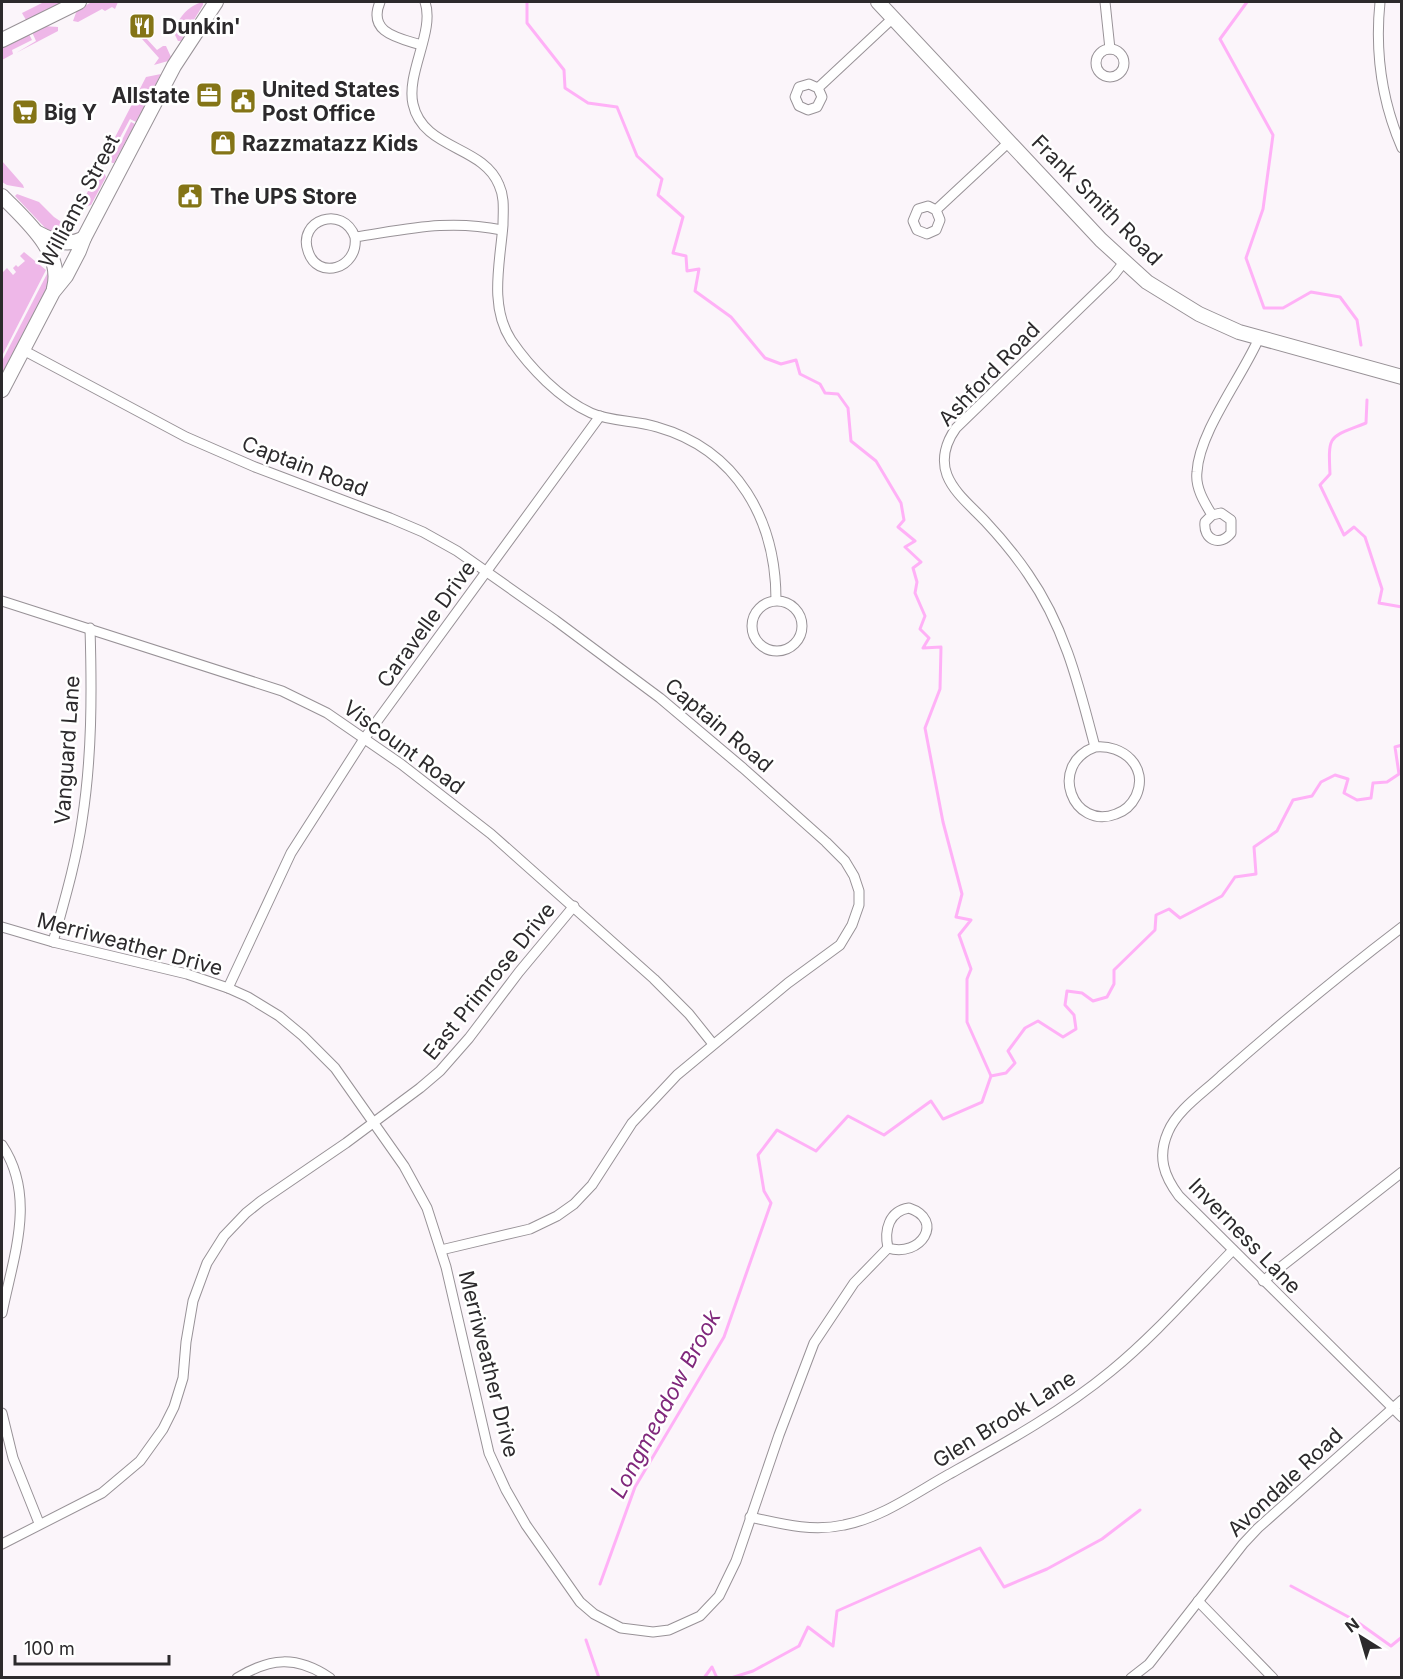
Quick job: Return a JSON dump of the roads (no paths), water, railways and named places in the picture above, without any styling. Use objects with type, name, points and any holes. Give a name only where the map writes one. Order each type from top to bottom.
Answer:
[{"type":"main road","points":[[2,40],[79,2]]},
{"type":"main road","name":"Williams Street","points":[[2,390],[53,292],[66,276],[174,66],[216,2]]},
{"type":"main road","name":"Frank Smith Road","points":[[878,2],[1124,262],[1161,291],[1193,311],[1227,327],[1401,377]]},
{"type":"main road","points":[[2,196],[34,230],[54,263],[57,280],[53,292]]},
{"type":"main road","points":[[34,230],[59,242],[73,243],[84,238]]},
{"type":"street","points":[[380,2],[377,18],[383,30],[394,37],[421,45]]},
{"type":"street","points":[[425,2],[428,14],[411,93],[414,110],[423,125],[435,138],[473,158],[498,182],[504,202],[497,290],[500,313],[507,333],[535,370],[588,411],[600,416],[658,427],[681,436],[704,449],[733,475],[755,506],[766,531],[775,565],[776,600]]},
{"type":"street","points":[[1105,2],[1110,49]]},
{"type":"street","points":[[1380,2],[1378,39],[1383,86],[1401,148]]},
{"type":"street","points":[[818,88],[893,18]]},
{"type":"street","points":[[936,210],[1009,142]]},
{"type":"street","points":[[332,218],[342,221],[351,228],[355,237],[353,254],[341,266],[329,268],[318,265],[308,251],[308,235],[313,226],[322,220],[332,218]]},
{"type":"street","points":[[355,237],[445,224],[474,225],[502,230]]},
{"type":"street","name":"Ashford Road","points":[[1095,747],[1078,678],[1053,614],[1015,556],[950,483],[945,467],[945,456],[949,440],[956,428],[1114,275],[1124,262]]},
{"type":"street","points":[[1212,514],[1198,484],[1196,472],[1201,450],[1259,338]]},
{"type":"street","name":"Captain Road","points":[[23,350],[194,441],[255,467],[408,525],[441,542],[487,571],[676,711],[826,842],[845,861],[854,876],[859,891],[860,905],[840,945],[788,982],[677,1075],[632,1123],[591,1185],[574,1204],[557,1216],[530,1229],[441,1250]]},
{"type":"street","name":"Caravelle Drive","points":[[228,988],[291,853],[364,739],[600,416]]},
{"type":"street","points":[[776,600],[795,608],[802,627],[797,640],[792,645],[786,649],[773,651],[757,641],[751,624],[759,607],[776,600]]},
{"type":"street","name":"Viscount Road","points":[[2,601],[282,691],[317,708],[401,764],[491,834],[654,978],[689,1014],[713,1044]]},
{"type":"street","name":"Vanguard Lane","points":[[53,942],[72,870],[86,797],[91,721],[90,628]]},
{"type":"street","points":[[1105,746],[1123,752],[1135,765],[1138,774],[1137,793],[1133,801],[1119,813],[1110,816],[1101,817],[1084,811],[1077,805],[1069,789],[1068,780],[1074,763],[1087,750],[1095,747],[1105,746]]},
{"type":"street","name":"East Primrose Drive","points":[[2,1544],[39,1523],[84,1503],[110,1487],[140,1461],[164,1429],[174,1407],[183,1378],[193,1301],[207,1263],[224,1236],[261,1201],[420,1088],[450,1060],[574,906]]},
{"type":"street","name":"Merriweather Drive","points":[[2,927],[53,942],[187,974],[228,988],[258,1003],[303,1036],[335,1068],[423,1197],[441,1250],[489,1453],[516,1509],[572,1591],[587,1608],[621,1628],[643,1632],[669,1630],[695,1619],[712,1605],[726,1585],[814,1342],[842,1299],[869,1266],[888,1248]]},
{"type":"street","name":"Inverness Lane","points":[[1401,927],[1283,1021],[1188,1106],[1168,1131],[1163,1155],[1165,1176],[1179,1196],[1401,1417]]},
{"type":"street","points":[[2,1145],[16,1177],[21,1204],[15,1249],[2,1313]]},
{"type":"street","points":[[1263,1281],[1401,1172]]},
{"type":"street","points":[[909,1208],[921,1214],[926,1221],[927,1228],[922,1241],[907,1250],[888,1248],[886,1240],[888,1224],[897,1213],[909,1208]]},
{"type":"street","name":"Glen Brook Lane","points":[[750,1517],[806,1528],[827,1528],[862,1521],[891,1508],[1021,1434],[1097,1382],[1161,1324],[1233,1250]]},
{"type":"street","name":"Avondale Road","points":[[1131,1677],[1149,1664],[1257,1528],[1401,1400]]},
{"type":"street","points":[[2,1413],[12,1458],[39,1523]]},
{"type":"street","points":[[1198,1601],[1273,1677]]},
{"type":"street","points":[[237,1677],[258,1667],[279,1661],[296,1662],[330,1677]]},
{"type":"waterway","points":[[527,2],[527,23],[564,70],[565,88],[588,103],[617,107],[637,156],[662,179],[658,195],[683,217],[673,253],[686,256],[687,271],[699,269],[695,291],[731,317],[765,358],[781,364],[796,360],[800,374],[820,384],[825,393],[838,394],[848,408],[851,441],[876,461],[901,503],[904,520],[898,527],[915,541],[905,547],[921,562],[913,568],[917,582],[915,593],[925,616],[920,629],[929,638],[923,648],[941,647],[940,689],[925,728],[943,822],[962,894],[956,917],[971,920],[959,935],[971,969],[967,979],[967,1022],[991,1076]]},
{"type":"waterway","name":"Longmeadow Brook","points":[[1247,2],[1220,39],[1273,135],[1263,209],[1246,258],[1264,308],[1283,308],[1311,292],[1340,297],[1357,320],[1361,345]]},
{"type":"waterway","name":"Longmeadow Brook","points":[[1367,400],[1366,423],[1333,439],[1330,451],[1330,474],[1320,485],[1344,535],[1354,527],[1365,537],[1382,589],[1379,603],[1402,607]]},
{"type":"waterway","name":"Longmeadow Brook","points":[[600,1584],[635,1487],[724,1337],[771,1203],[764,1191],[758,1155],[777,1130],[816,1151],[848,1116],[884,1135],[931,1101],[943,1119],[982,1102],[991,1076],[1006,1073],[1015,1063],[1008,1051],[1025,1028],[1038,1021],[1063,1037],[1076,1029],[1074,1015],[1065,1005],[1067,991],[1082,993],[1093,1001],[1107,997],[1114,984],[1114,970],[1155,930],[1156,915],[1169,909],[1180,918],[1222,896],[1235,877],[1256,874],[1254,847],[1277,831],[1293,800],[1312,796],[1321,782],[1335,775],[1348,779],[1344,793],[1357,800],[1371,798],[1373,783],[1387,782],[1399,774],[1395,747],[1402,745]]},
{"type":"waterway","points":[[731,1678],[753,1671],[799,1646],[808,1627],[833,1646],[837,1611],[980,1548],[1004,1587],[1047,1569],[1102,1539],[1140,1510]]},
{"type":"waterway","points":[[1291,1586],[1356,1621],[1391,1646],[1402,1637]]},
{"type":"waterway","name":"Longmeadow Brook","points":[[586,1640],[599,1678]]},
{"type":"waterway","points":[[704,1678],[712,1667],[717,1678]]},
{"type":"place","name":"Dunkin'","points":[[142,26]]},
{"type":"place","name":"Allstate","points":[[209,95]]},
{"type":"place","name":"United States Post Office","points":[[243,101]]},
{"type":"place","name":"Big Y","points":[[25,112]]},
{"type":"place","name":"Razzmatazz Kids","points":[[223,143]]},
{"type":"place","name":"The UPS Store","points":[[190,196]]}]
